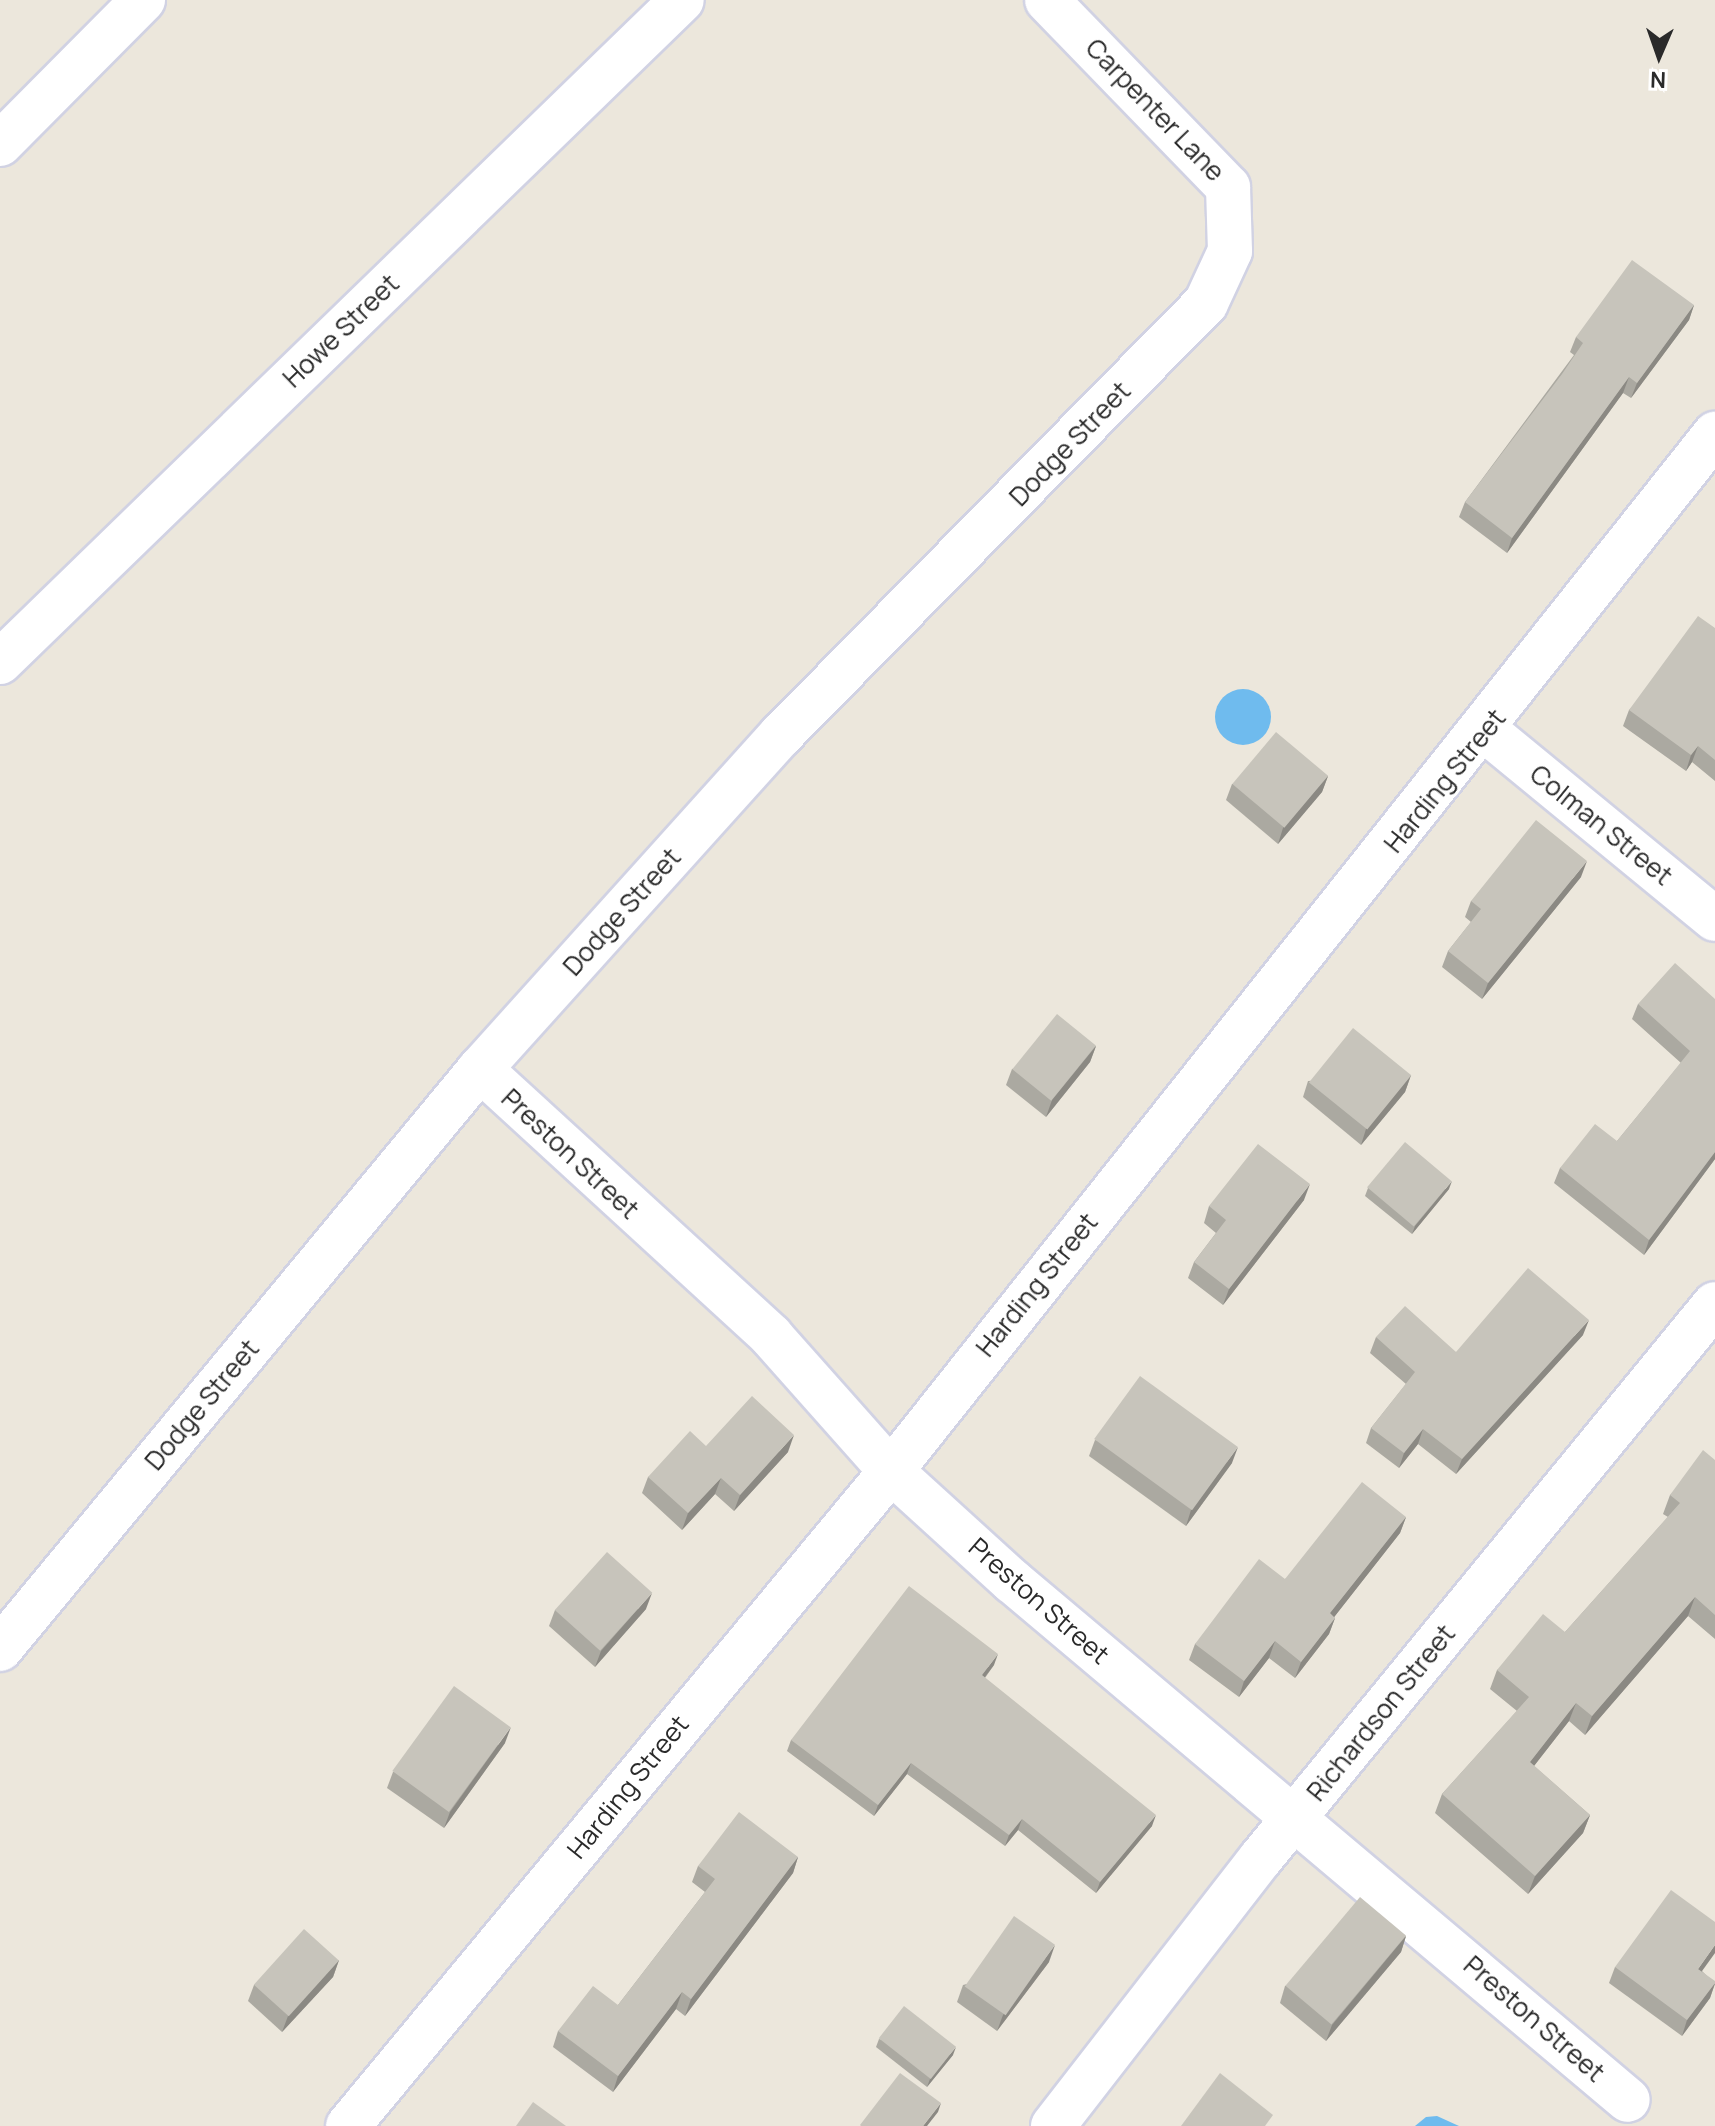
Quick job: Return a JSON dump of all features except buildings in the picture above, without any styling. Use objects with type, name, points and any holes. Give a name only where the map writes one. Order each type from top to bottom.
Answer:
[{"type":"street","points":[[0,144],[143,0]]},
{"type":"street","name":"Howe Street","points":[[0,662],[682,0]]},
{"type":"street","name":"Carpenter Lane","points":[[1047,0],[1228,187]]},
{"type":"street","name":"Dodge Street","points":[[0,1649],[480,1069],[781,735],[1206,303],[1230,251],[1228,187]]},
{"type":"street","name":"Harding Street","points":[[348,2126],[891,1471],[1486,731],[1715,434]]},
{"type":"street","name":"Colman Street","points":[[1486,731],[1715,919]]},
{"type":"street","name":"Preston Street","points":[[480,1069],[771,1336],[891,1471],[1628,2100]]},
{"type":"street","name":"Richardson Street","points":[[1053,2126],[1297,1817],[1715,1304]]},
{"type":"water","points":[[1243,689],[1262,698],[1271,717],[1262,736],[1243,745],[1224,736],[1215,717],[1224,698]]},
{"type":"water","points":[[1437,2116],[1459,2126],[1415,2126],[1426,2117]]}]
